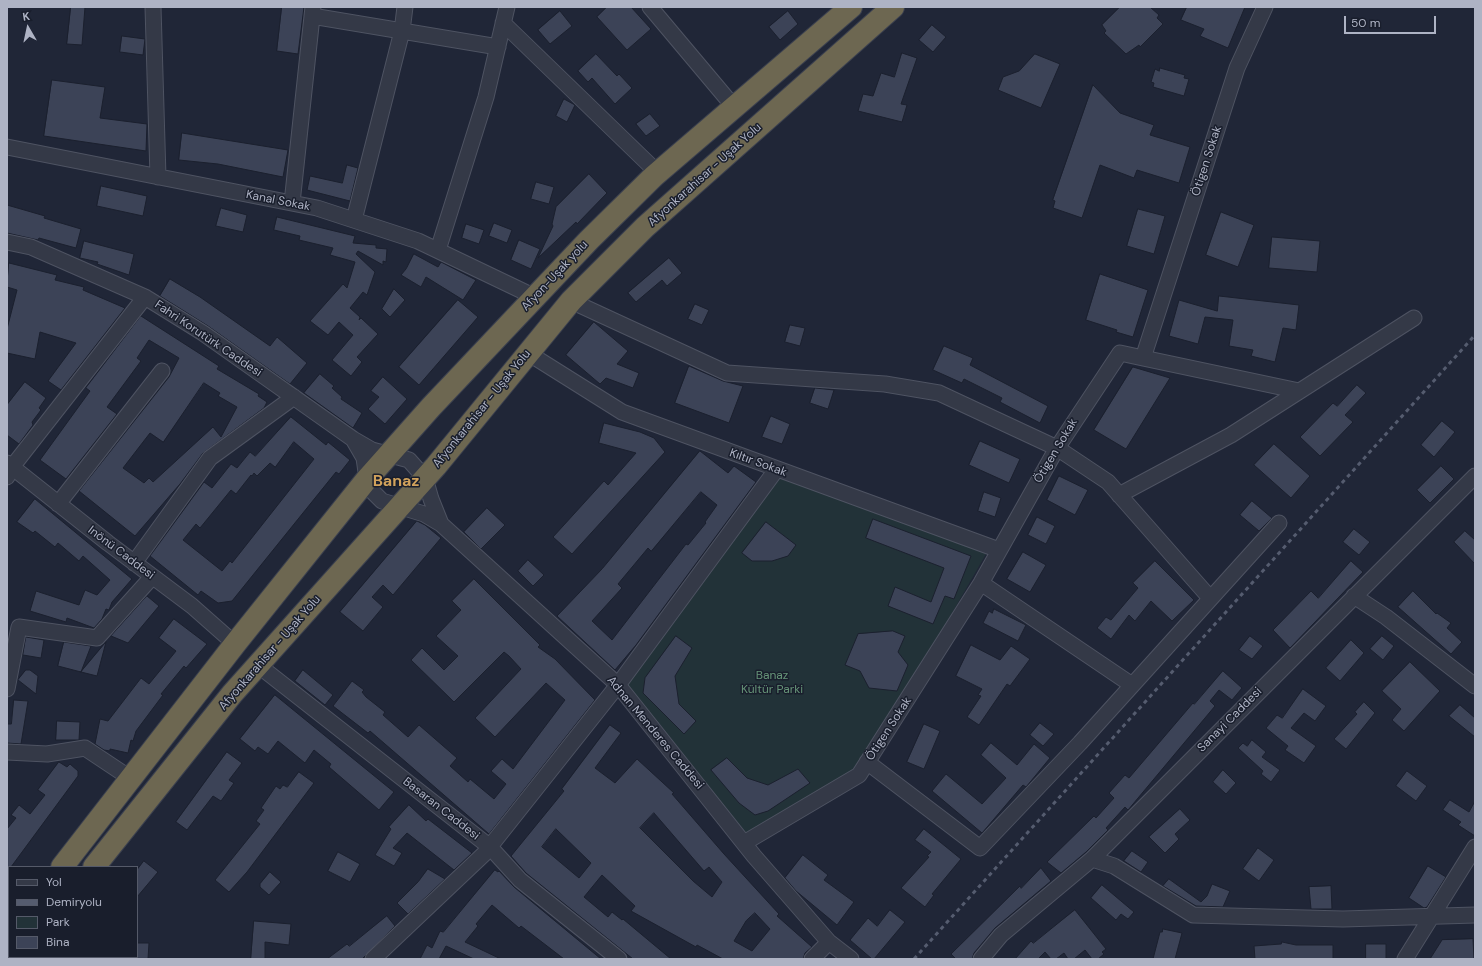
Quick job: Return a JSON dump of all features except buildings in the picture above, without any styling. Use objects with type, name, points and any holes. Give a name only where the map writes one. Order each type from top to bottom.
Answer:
[{"type":"highway","points":[[734,107],[851,7]]},
{"type":"highway","name":"Afyonkarahisar - Uşak Yolu","points":[[95,866],[232,694],[425,478],[571,301],[645,227],[893,7]]},
{"type":"highway","name":"Afyon-Uşak yolu","points":[[388,455],[589,240],[658,172],[734,107]]},
{"type":"highway","points":[[63,866],[235,644],[367,479],[388,455]]},
{"type":"street","points":[[153,7],[158,177]]},
{"type":"street","points":[[354,220],[402,31],[405,7]]},
{"type":"street","points":[[438,250],[486,97],[507,7]]},
{"type":"street","points":[[650,7],[734,107]]},
{"type":"street","name":"Ötigen Sokak","points":[[744,843],[859,775],[981,583],[1057,448],[1120,353],[1143,358],[1237,68],[1264,7]]},
{"type":"street","points":[[292,203],[313,12],[402,31],[498,47]]},
{"type":"street","points":[[503,23],[658,172]]},
{"type":"street","name":"Kanal Sokak","points":[[7,147],[317,208],[418,241],[535,297]]},
{"type":"street","name":"Fahri Korutürk Caddesi","points":[[7,242],[31,247],[144,297],[203,333],[353,439],[372,450],[388,455]]},
{"type":"street","points":[[8,468],[144,297]]},
{"type":"street","points":[[571,301],[728,373],[885,384],[939,393],[1057,448],[1108,482],[1210,598]]},
{"type":"street","points":[[1119,495],[1230,435],[1414,318]]},
{"type":"street","name":"Kıltır Sokak","points":[[528,353],[622,412],[776,470],[999,550]]},
{"type":"street","points":[[1143,358],[1299,391]]},
{"type":"street","points":[[58,504],[162,372]]},
{"type":"street","points":[[134,563],[210,458],[294,398]]},
{"type":"street","points":[[353,439],[364,458],[367,479],[372,491],[382,502],[424,514],[441,524]]},
{"type":"street","points":[[388,455],[409,460],[425,478],[431,499],[441,524]]},
{"type":"street","name":"Inönü Caddesi","points":[[8,468],[58,504],[192,606],[235,644]]},
{"type":"street","points":[[373,959],[490,847],[618,685],[776,470]]},
{"type":"street","name":"Sanayi Caddesi","points":[[981,959],[1001,935],[1092,859],[1475,476]]},
{"type":"street","points":[[867,762],[980,848],[1132,685],[1279,523]]},
{"type":"street","name":"Adnan Menderes Caddesi","points":[[441,524],[618,685],[744,843],[829,942],[851,959]]},
{"type":"street","points":[[7,689],[19,627],[97,638],[152,577]]},
{"type":"street","points":[[981,583],[1132,685]]},
{"type":"street","points":[[1354,596],[1386,617],[1475,686]]},
{"type":"street","name":"Basaran Caddesi","points":[[258,665],[490,847],[520,880],[619,959]]},
{"type":"street","points":[[7,752],[47,754],[85,748],[130,778]]},
{"type":"street","points":[[1405,959],[1475,847]]},
{"type":"street","points":[[1092,859],[1114,866],[1193,915],[1343,919],[1475,915]]},
{"type":"street","points":[[812,959],[829,942]]},
{"type":"green space","name":"Banaz Kültür Parki","points":[[779,471],[990,547],[859,775],[744,843],[618,685]]},
{"type":"railway","points":[[914,959],[1475,335]]},
{"type":"district","name":"Banaz","points":[[396,482]]}]
